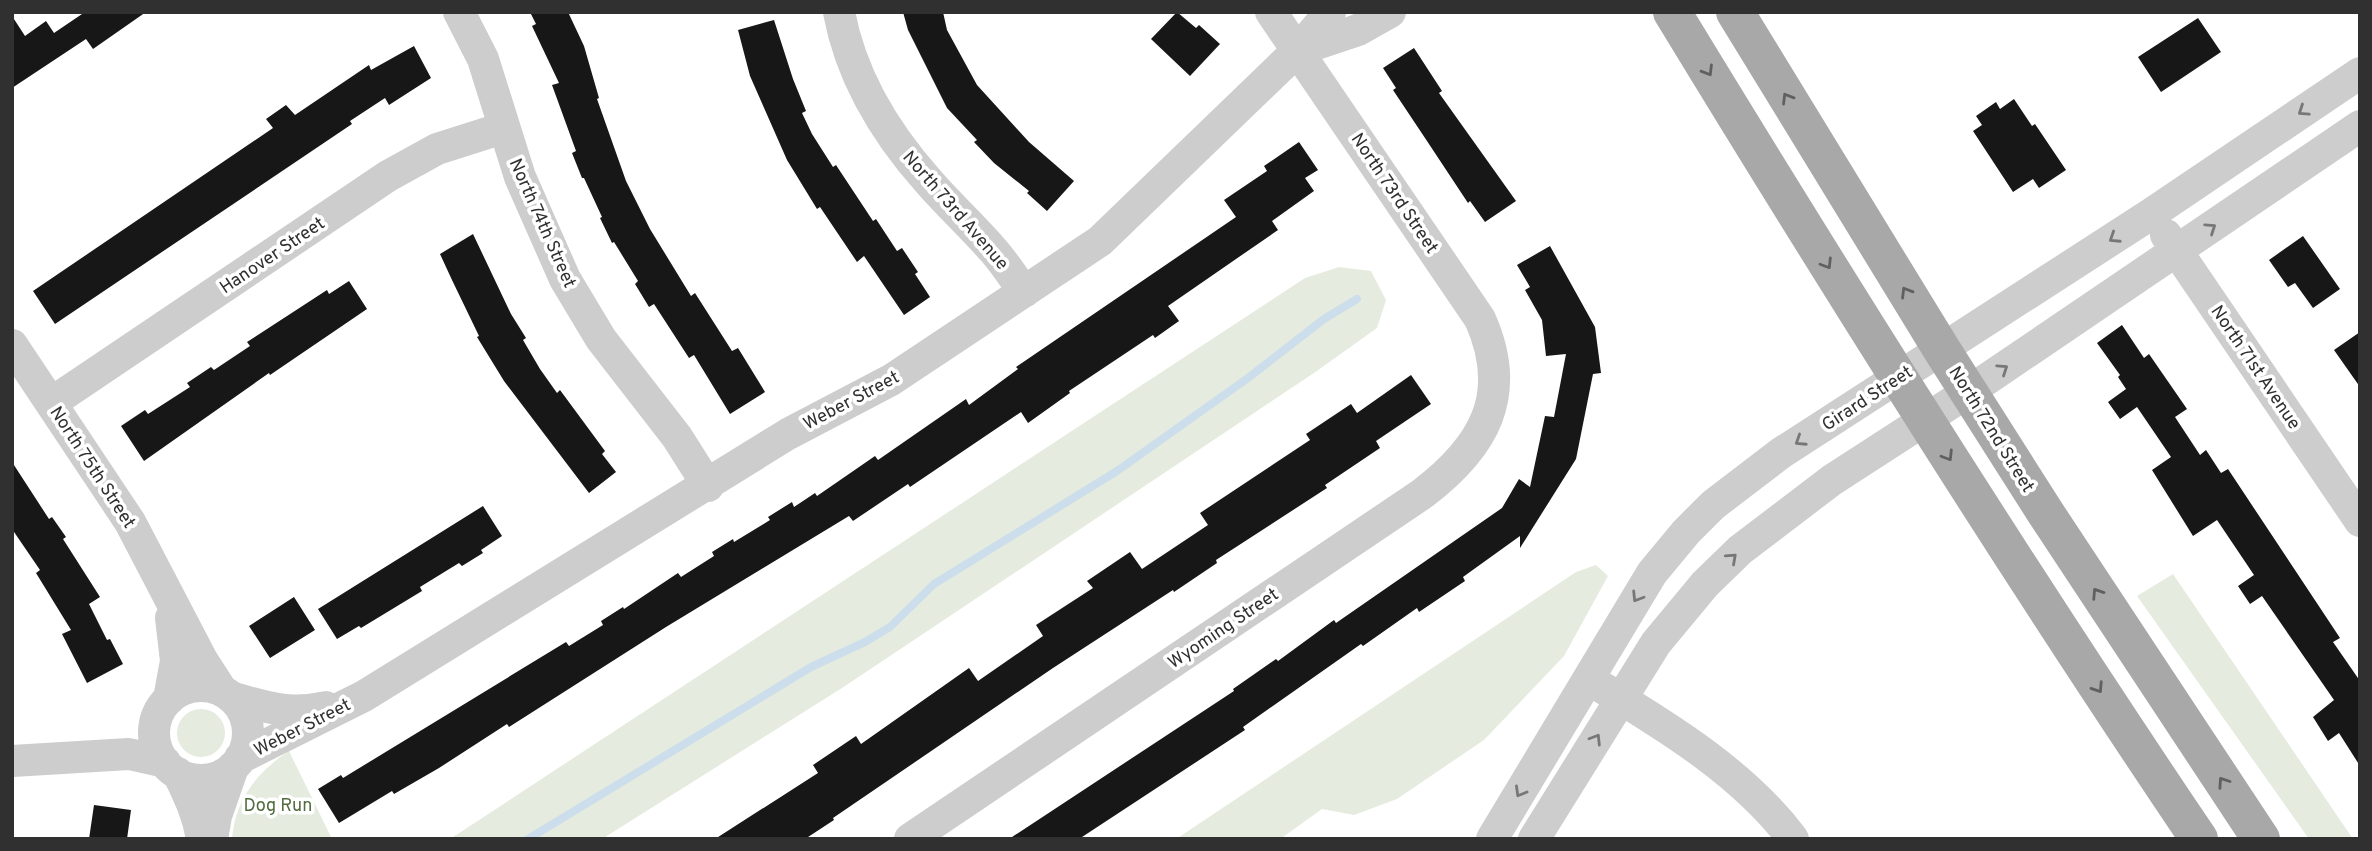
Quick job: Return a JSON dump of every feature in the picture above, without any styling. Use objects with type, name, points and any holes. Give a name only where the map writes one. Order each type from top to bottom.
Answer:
[{"type":"main road","points":[[1672,12],[1898,378],[2080,661],[2199,839]]},
{"type":"main road","name":"North 72nd Street","points":[[1735,12],[1968,392],[2261,839]]},
{"type":"street","name":"North 74th Street","points":[[459,12],[483,59],[503,128],[535,214],[571,289],[601,339],[677,437],[708,486]]},
{"type":"street","name":"North 73rd Avenue","points":[[839,12],[843,33],[863,87],[892,137],[930,183],[995,251],[1024,292]]},
{"type":"street","name":"North 73rd Street","points":[[1271,12],[1480,319],[1490,342],[1495,383]]},
{"type":"street","name":"Weber Street","points":[[237,762],[364,696],[822,415],[891,380],[1100,241],[1123,222],[1297,51],[1330,12]]},
{"type":"street","name":"Weber Street","points":[[1297,51],[1358,30],[1390,12]]},
{"type":"street","name":"Girard Street","points":[[1492,839],[1652,573],[1695,523],[1752,473],[2151,214],[2360,73]]},
{"type":"street","points":[[1534,839],[1656,643],[1717,571],[1794,507],[2360,126]]},
{"type":"street","name":"Hanover Street","points":[[51,403],[388,176],[437,149],[503,128]]},
{"type":"street","name":"North 71st Avenue","points":[[2151,214],[2360,521]]},
{"type":"street","name":"North 75th Street","points":[[12,345],[130,522],[202,660],[228,695]]},
{"type":"street","name":"Wyoming Street","points":[[910,839],[1438,482],[1463,458],[1477,439],[1492,403],[1495,383]]},
{"type":"street","name":"North 75th Street","points":[[164,707],[176,662],[167,593]]},
{"type":"street","points":[[1587,678],[1712,760],[1751,793],[1793,839]]},
{"type":"street","points":[[23,759],[121,735],[164,707],[183,690],[209,686],[228,695],[242,709],[248,736],[216,816],[212,839]]},
{"type":"street","name":"Weber Street","points":[[228,695],[280,711],[303,712],[364,696]]},
{"type":"street","points":[[164,707],[155,726],[155,741],[160,756],[172,767],[192,800],[202,839]]},
{"type":"street","points":[[23,759],[129,754],[172,767],[199,780],[215,778],[237,762]]},
{"type":"green space","points":[[1339,267],[1371,271],[1386,300],[1377,328],[1314,373],[842,688],[602,839],[450,839],[1305,278]]},
{"type":"green space","points":[[1596,565],[1608,576],[1564,656],[1484,740],[1397,799],[1354,815],[1322,809],[1280,839],[1176,839],[1576,572]]},
{"type":"green space","points":[[2173,574],[2353,839],[2309,839],[2137,596]]},
{"type":"green space","points":[[201,709],[210,710],[218,716],[224,724],[224,742],[218,750],[210,756],[201,757],[192,756],[184,750],[178,742],[177,733],[178,724],[184,716],[192,710]]},
{"type":"green space","name":"Dog Run","points":[[289,751],[332,839],[232,839],[238,812],[250,788],[267,768]]},
{"type":"building","points":[[85,12],[146,12],[93,49],[86,39],[12,88],[12,16],[25,36],[46,21],[54,33]]},
{"type":"building","points":[[530,12],[568,12],[584,46],[599,98],[597,99],[626,181],[650,229],[691,296],[695,293],[732,351],[738,348],[765,392],[730,414],[694,355],[689,358],[654,304],[649,307],[635,284],[638,281],[614,242],[612,243],[572,153],[576,151],[552,85],[559,83],[532,26],[536,24]]},
{"type":"building","points":[[903,12],[943,12],[947,30],[977,85],[1029,142],[1074,181],[1047,211],[1027,193],[1029,191],[994,163],[947,108],[908,30]]},
{"type":"building","points":[[1177,12],[1196,28],[1199,25],[1220,44],[1190,76],[1151,39]]},
{"type":"building","points":[[2198,18],[2221,52],[2161,92],[2138,57]]},
{"type":"building","points":[[774,20],[806,111],[802,113],[812,134],[873,221],[876,219],[897,251],[902,248],[930,297],[904,315],[864,256],[857,262],[820,207],[817,209],[787,160],[750,76],[738,30]]},
{"type":"building","points":[[414,46],[431,78],[389,105],[385,98],[350,121],[352,124],[55,324],[33,291],[273,128],[266,119],[286,105],[295,115],[369,65],[371,70]]},
{"type":"building","points":[[1414,48],[1442,91],[1439,93],[1516,201],[1485,222],[1470,201],[1468,203],[1393,90],[1396,88],[1383,68]]},
{"type":"building","points":[[2014,99],[2032,126],[2035,124],[2066,170],[2039,188],[2033,179],[2013,192],[1973,131],[1982,125],[1976,116],[1996,102],[2000,109]]},
{"type":"building","points":[[1299,142],[1318,170],[1305,178],[1314,191],[1272,221],[1278,230],[1168,306],[1179,321],[1155,338],[1153,335],[1069,391],[1070,393],[1028,423],[1021,412],[910,487],[908,484],[853,521],[849,516],[666,627],[509,727],[507,724],[439,768],[394,794],[392,791],[339,823],[318,789],[341,775],[343,778],[566,642],[569,646],[603,625],[601,621],[678,573],[681,577],[714,556],[712,552],[770,520],[768,517],[792,502],[794,507],[815,493],[817,496],[875,456],[878,460],[966,399],[969,405],[1018,369],[1016,367],[1236,217],[1224,200],[1267,171],[1264,166]]},
{"type":"building","points":[[473,234],[511,314],[526,338],[523,340],[540,369],[557,393],[560,390],[605,451],[602,454],[616,472],[589,493],[504,381],[477,337],[479,336],[440,254]]},
{"type":"building","points":[[2303,236],[2340,289],[2313,308],[2295,283],[2288,287],[2269,260]]},
{"type":"building","points":[[1550,246],[1595,327],[1601,373],[1593,374],[1576,459],[1520,548],[1520,536],[1463,577],[1465,581],[1419,612],[1417,608],[1363,646],[1361,644],[1243,727],[1245,730],[1079,839],[1009,839],[1234,691],[1233,689],[1276,659],[1278,661],[1334,620],[1336,623],[1502,508],[1519,479],[1530,487],[1545,416],[1554,417],[1566,354],[1546,356],[1542,320],[1525,290],[1530,287],[1517,265]]},
{"type":"building","points":[[349,281],[367,309],[270,375],[269,373],[144,461],[121,426],[145,410],[148,414],[190,387],[187,383],[211,367],[214,370],[250,346],[247,342],[327,290],[329,294]]},
{"type":"building","points":[[2122,325],[2144,358],[2149,354],[2187,409],[2175,417],[2200,455],[2206,450],[2221,473],[2228,469],[2340,638],[2333,642],[2360,681],[2360,766],[2339,733],[2328,741],[2313,717],[2334,700],[2262,596],[2250,604],[2238,586],[2254,575],[2217,520],[2193,536],[2152,470],[2171,457],[2137,407],[2120,419],[2108,402],[2126,389],[2118,377],[2120,375],[2097,343]]},
{"type":"building","points":[[2360,332],[2360,387],[2334,350]]},
{"type":"building","points":[[1411,375],[1431,404],[1376,441],[1380,448],[1325,485],[1327,488],[1216,560],[1217,563],[1053,668],[833,818],[834,820],[805,839],[715,839],[818,773],[813,765],[856,736],[861,744],[969,668],[978,681],[1043,636],[1036,625],[1093,588],[1087,581],[1130,552],[1142,569],[1208,525],[1200,513],[1310,440],[1306,434],[1351,404],[1357,413]]},
{"type":"building","points":[[12,462],[49,519],[52,517],[66,537],[63,539],[100,597],[89,604],[123,664],[87,683],[62,634],[71,630],[36,573],[40,570],[12,529]]},
{"type":"building","points":[[483,506],[502,536],[481,550],[483,553],[462,566],[459,563],[420,587],[422,591],[361,628],[359,626],[337,639],[318,609]]},
{"type":"building","points":[[294,597],[315,630],[270,658],[249,626]]},
{"type":"building","points":[[94,805],[131,810],[127,839],[89,839]]},
{"type":"waterway","points":[[528,839],[811,667],[890,627],[934,584],[1117,471],[1248,378],[1324,319],[1357,299]]}]
